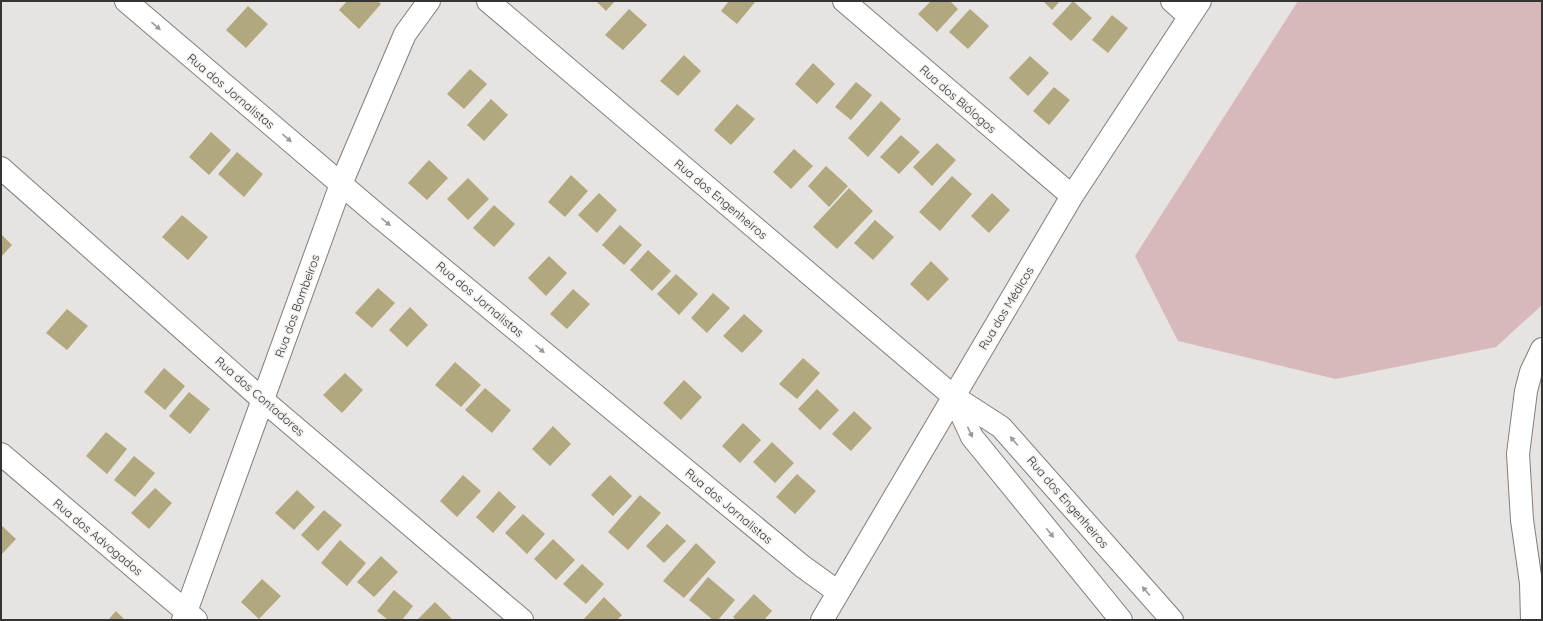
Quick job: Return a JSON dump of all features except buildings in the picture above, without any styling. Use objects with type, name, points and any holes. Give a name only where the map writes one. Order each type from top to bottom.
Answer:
[{"type":"street","name":"Rua dos Jornalistas","points":[[126,1],[341,184],[802,566],[838,592]]},
{"type":"street","name":"Rua dos Bombeiros","points":[[189,617],[341,184],[405,34],[429,1]]},
{"type":"street","name":"Rua dos Engenheiros","points":[[488,1],[953,396],[1001,427],[1172,620]]},
{"type":"street","name":"Rua dos Biólogos","points":[[844,1],[1072,196]]},
{"type":"street","points":[[1172,1],[1194,8]]},
{"type":"street","name":"Rua dos Médicos","points":[[822,620],[1072,196],[1194,8]]},
{"type":"street","name":"Rua dos Contadores","points":[[1,168],[264,401],[522,620]]},
{"type":"street","points":[[1532,620],[1537,582],[1522,520],[1518,454],[1534,394],[1531,372],[1541,356]]},
{"type":"street","name":"Rua dos Engenheiros","points":[[953,396],[972,437],[1121,620]]},
{"type":"street","name":"Rua dos Advogados","points":[[1,454],[189,617]]},
{"type":"shaded area","points":[[1298,1],[1542,1],[1542,305],[1496,347],[1336,379],[1178,341],[1135,256]]}]
